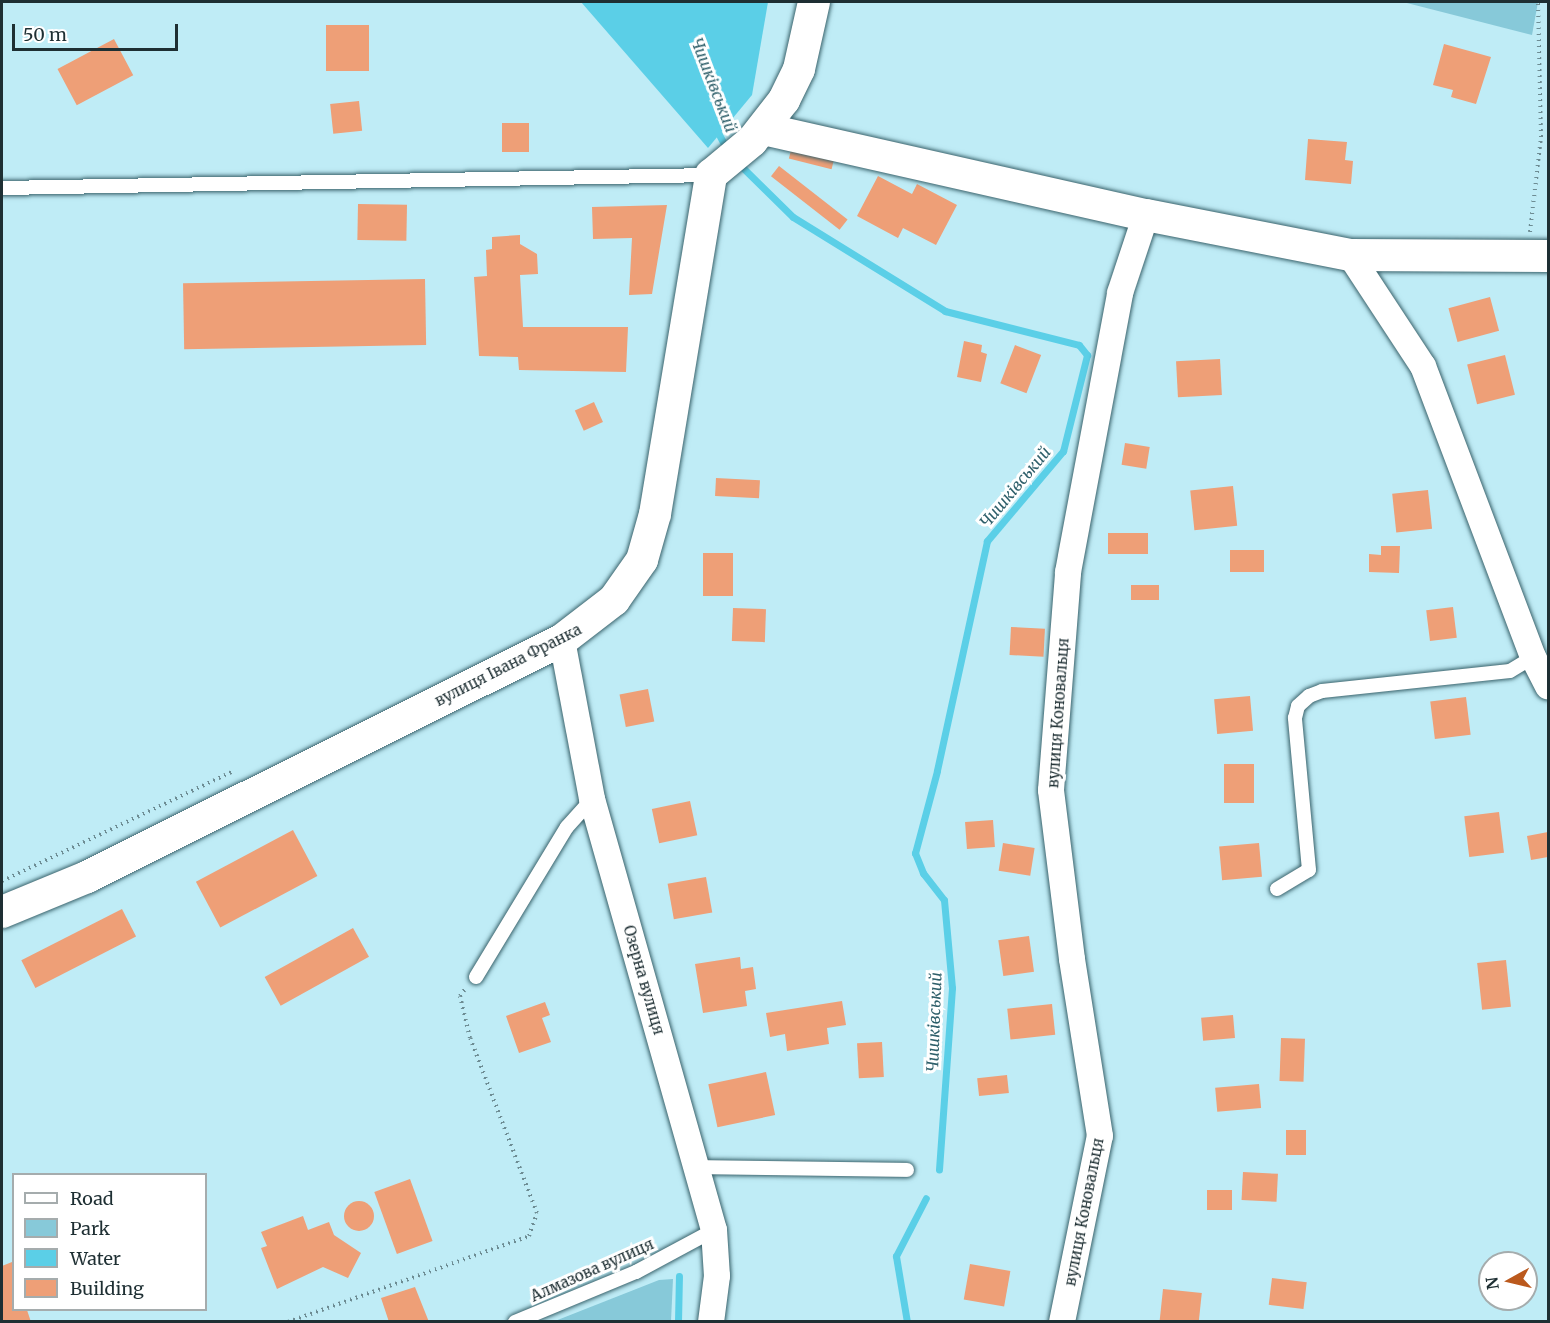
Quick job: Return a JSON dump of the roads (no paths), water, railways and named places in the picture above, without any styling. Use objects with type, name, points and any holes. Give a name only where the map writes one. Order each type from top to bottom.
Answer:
[{"type":"street","points":[[717,169],[758,135],[799,69],[814,2]]},
{"type":"street","points":[[758,135],[1350,255],[1538,256]]},
{"type":"street","name":"вулиця Івана Франка","points":[[2,912],[87,877],[562,640],[614,600],[642,560],[655,514],[717,169]]},
{"type":"street","name":"вулиця Коновальця","points":[[1062,1322],[1100,1136],[1072,959],[1051,790],[1068,572],[1119,293],[1146,214]]},
{"type":"street","points":[[1350,255],[1423,366],[1533,657],[1548,686]]},
{"type":"street","name":"Озерна вулиця","points":[[562,640],[592,799],[714,1230],[717,1276],[711,1322]]},
{"type":"lane","points":[[2,188],[717,169]]},
{"type":"lane","points":[[1277,889],[1309,870],[1295,718],[1304,701],[1322,691],[1510,671],[1533,657]]},
{"type":"lane","points":[[476,977],[567,826],[592,799]]},
{"type":"lane","points":[[698,1167],[908,1170]]},
{"type":"lane","name":"Алмазова вулиця","points":[[515,1322],[636,1272],[714,1230]]},
{"type":"water","points":[[581,2],[768,2],[752,95],[708,148]]},
{"type":"waterway","name":"Чишківський","points":[[715,127],[728,151]]},
{"type":"waterway","name":"Чишківський","points":[[737,162],[793,217],[945,311],[1079,345],[1087,355],[1063,451],[987,541],[937,771],[915,853],[923,873],[944,900],[952,988],[939,1170]]},
{"type":"waterway","name":"Чишківський","points":[[907,1322],[896,1256],[926,1198]]},
{"type":"waterway","points":[[678,1322],[679,1276]]}]
